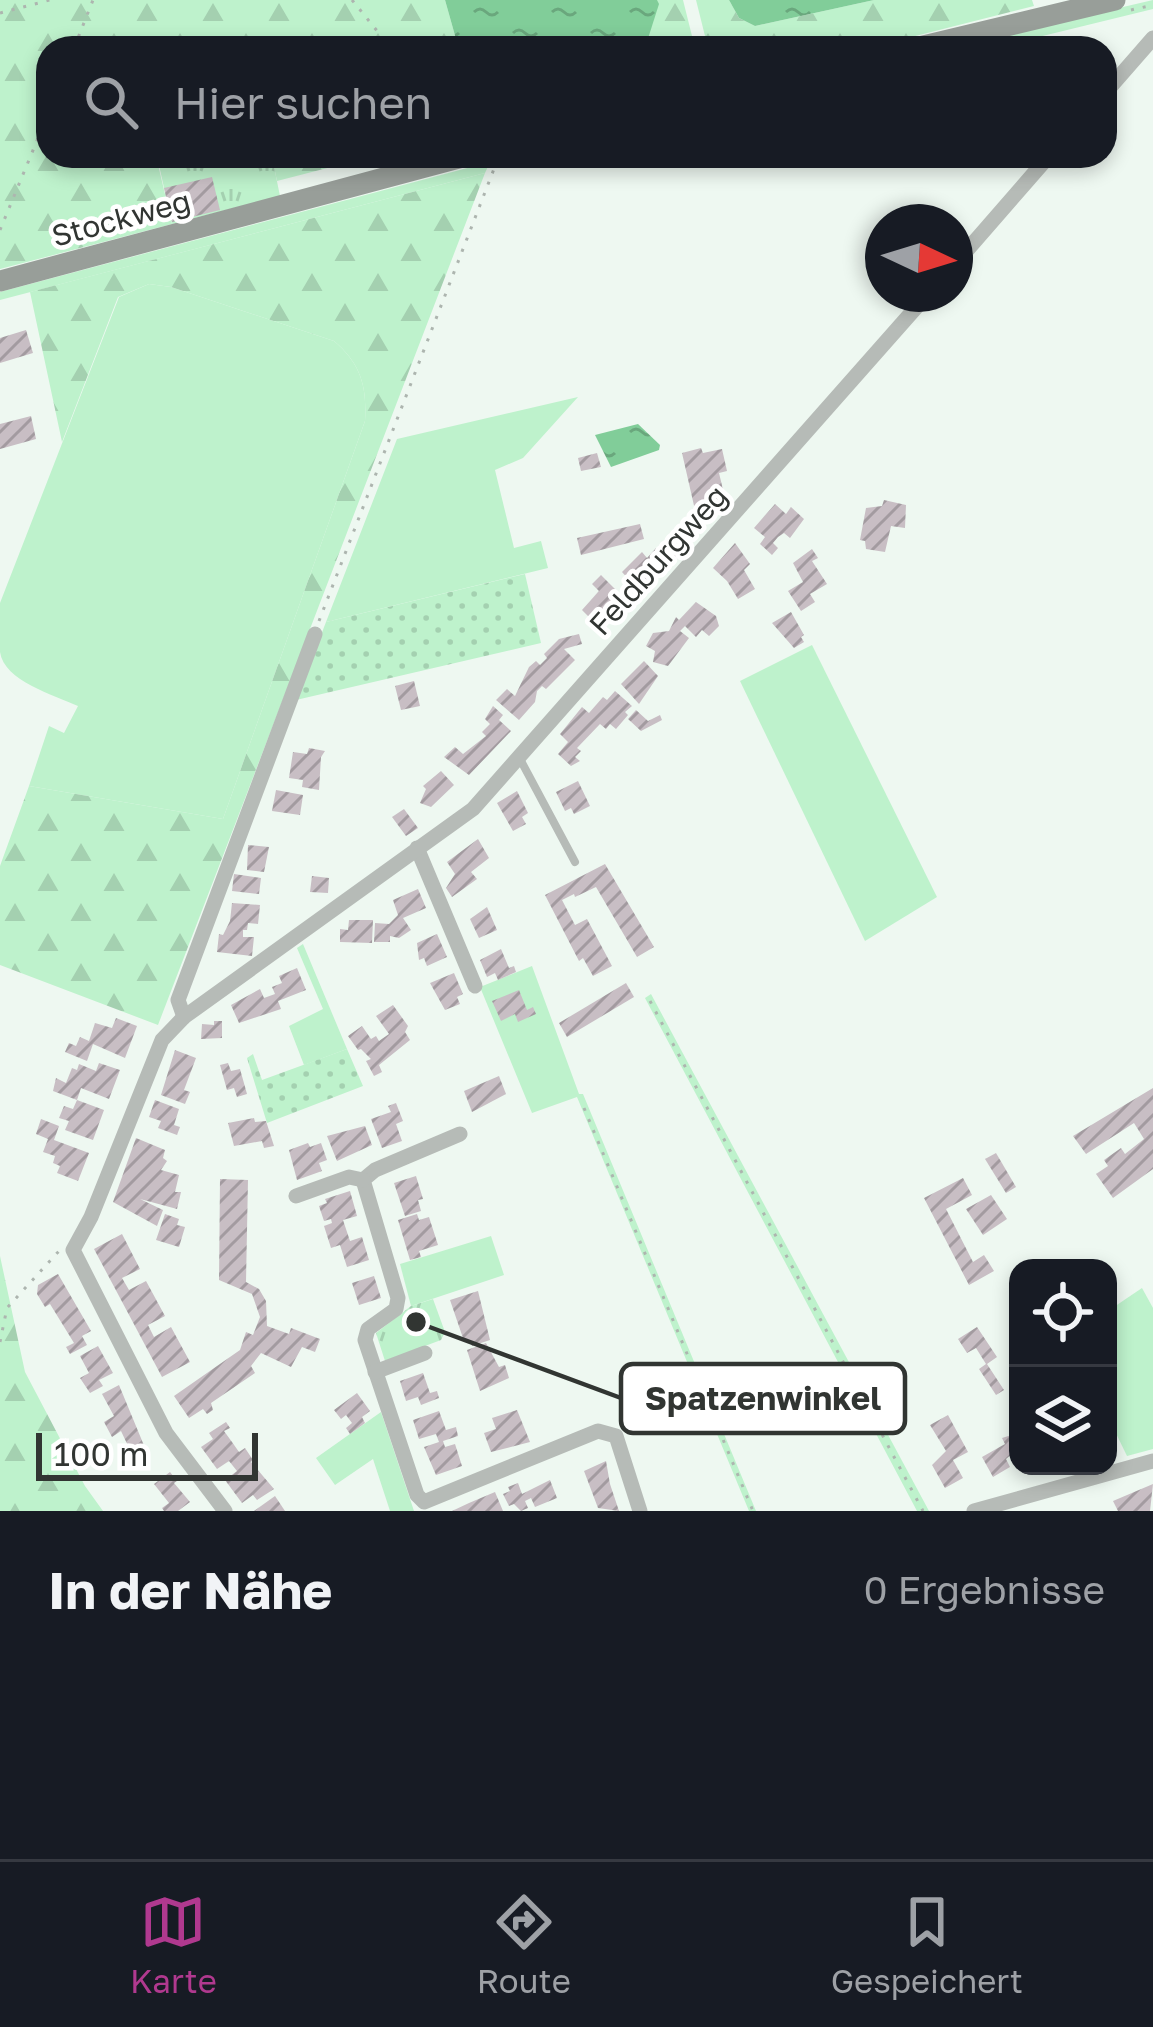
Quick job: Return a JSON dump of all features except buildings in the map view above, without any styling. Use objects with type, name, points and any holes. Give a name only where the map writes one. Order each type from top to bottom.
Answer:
[{"type":"street","points":[[965,36],[1115,0]]},
{"type":"street","points":[[1117,78],[1153,38]]},
{"type":"street","name":"Stockweg","points":[[0,281],[421,168]]},
{"type":"street","points":[[973,243],[1039,168]]},
{"type":"street","name":"Feldburgweg","points":[[73,1250],[163,1040],[184,1017],[473,809],[912,312]]},
{"type":"street","name":"Feldburgweg","points":[[184,1017],[178,1000],[314,634]]},
{"type":"street","points":[[417,848],[475,986]]},
{"type":"street","points":[[363,1180],[375,1170],[460,1134]]},
{"type":"street","points":[[296,1196],[349,1177],[363,1180]]},
{"type":"street","points":[[363,1180],[398,1298],[396,1309],[368,1329],[364,1340],[417,1495],[424,1502],[598,1431],[616,1436],[640,1511]]},
{"type":"street","points":[[73,1250],[166,1432],[225,1511]]},
{"type":"street","points":[[375,1372],[425,1353]]},
{"type":"street","points":[[974,1511],[1153,1460]]},
{"type":"lane","points":[[519,758],[575,862]]},
{"type":"path","points":[[0,13],[50,0]]},
{"type":"path","points":[[79,36],[93,0]]},
{"type":"path","points":[[352,0],[381,36]]},
{"type":"path","points":[[0,230],[36,143]]},
{"type":"path","points":[[314,634],[494,168]]},
{"type":"path","points":[[650,1000],[923,1511]]},
{"type":"path","points":[[584,1108],[753,1511]]},
{"type":"path","points":[[0,1342],[7,1308],[56,1252],[73,1250]]},
{"type":"green space","points":[[0,0],[445,0],[455,36],[36,36],[36,168],[159,168],[172,224],[0,269]]},
{"type":"green space","points":[[657,0],[683,0],[692,36],[648,36]]},
{"type":"green space","points":[[696,0],[729,0],[739,18],[755,26],[874,0],[1032,0],[1034,6],[915,36],[705,36]]},
{"type":"green space","points":[[1153,0],[1153,9],[1043,36],[999,36]]},
{"type":"green space","points":[[160,168],[274,168],[280,196],[172,224]]},
{"type":"green space","points":[[274,168],[327,168],[277,181]]},
{"type":"green space","points":[[467,168],[487,168],[485,173],[0,300],[0,292]]},
{"type":"green space","points":[[485,173],[158,1025],[0,965],[0,866],[29,786],[223,819],[365,421],[360,376],[334,341],[171,287],[149,284],[118,297],[62,442],[30,292]]},
{"type":"green space","points":[[149,284],[171,287],[334,341],[356,367],[365,397],[365,421],[223,819],[29,786],[49,726],[64,733],[78,706],[20,679],[0,652],[0,603],[119,297]]},
{"type":"green space","points":[[578,397],[523,458],[495,470],[514,548],[541,541],[548,568],[326,622],[397,439]]},
{"type":"green space","points":[[525,574],[541,643],[296,700],[326,622]]},
{"type":"green space","points":[[812,645],[937,897],[865,941],[740,681]]},
{"type":"green space","points":[[303,944],[347,1049],[304,1065],[289,1026],[323,1009],[297,948]]},
{"type":"green space","points":[[532,966],[579,1094],[583,1094],[756,1511],[749,1511],[577,1097],[532,1113],[480,987]]},
{"type":"green space","points":[[651,994],[929,1511],[917,1511],[645,998]]},
{"type":"green space","points":[[347,1049],[363,1086],[267,1123],[247,1058],[253,1054],[262,1080]]},
{"type":"green space","points":[[491,1236],[504,1275],[411,1306],[400,1264]]},
{"type":"green space","points":[[0,1256],[25,1372],[103,1511],[0,1511]]},
{"type":"green space","points":[[1142,1288],[1153,1308],[1153,1449],[1127,1456],[1117,1435],[1117,1305]]},
{"type":"green space","points":[[433,1299],[445,1332],[441,1340],[385,1361],[376,1333],[411,1306]]},
{"type":"green space","points":[[381,1412],[414,1511],[390,1511],[373,1459],[335,1485],[316,1458]]},
{"type":"water","points":[[445,0],[657,0],[659,4],[649,36],[455,36]]},
{"type":"water","points":[[729,0],[874,0],[755,26],[739,18]]},
{"type":"water","points":[[638,424],[660,445],[659,450],[611,467],[595,435]]},
{"type":"place","name":"Spatzenwinkel","points":[[416,1322]]}]
